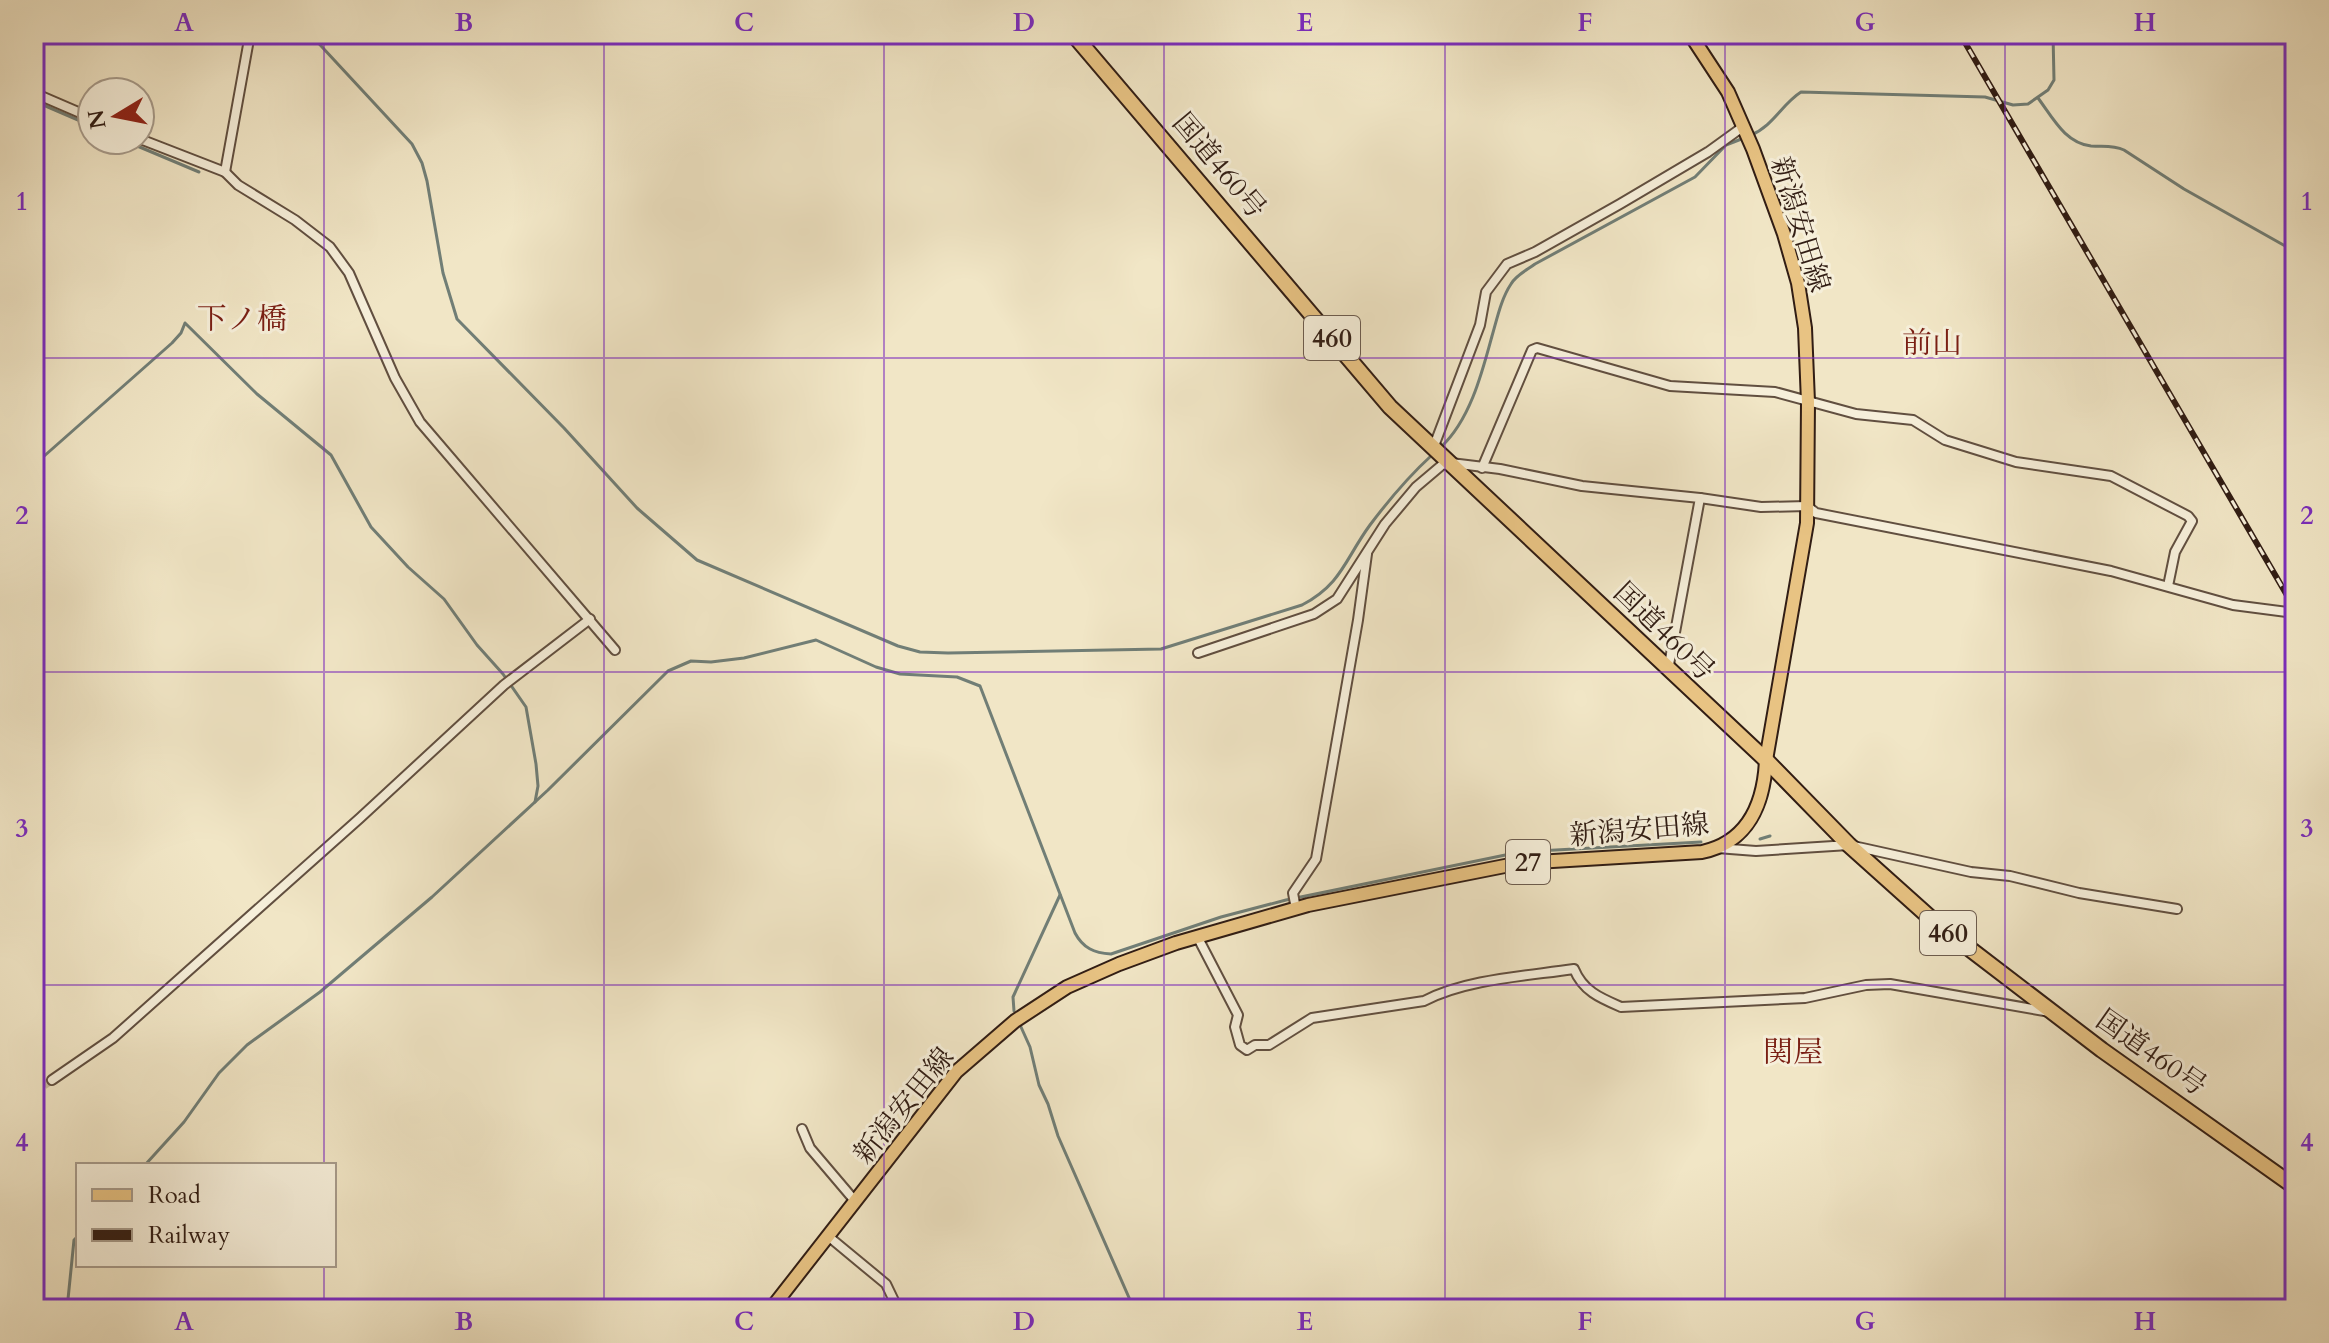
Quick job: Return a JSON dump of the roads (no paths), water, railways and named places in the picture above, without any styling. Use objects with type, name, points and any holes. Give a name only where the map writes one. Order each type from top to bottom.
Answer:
[{"type":"highway","name":"国道460号","points":[[1073,34],[1390,406],[1766,760],[1849,845],[1936,923],[2053,1013],[2295,1187]]},
{"type":"main road","name":"新潟安田線","points":[[771,1309],[956,1072],[1042,1001],[1094,974],[1198,938],[1296,909],[1520,863],[1702,852],[1730,843],[1750,820],[1765,780],[1802,559],[1807,506],[1805,328],[1798,283],[1784,234],[1753,149],[1728,92],[1690,34]]},
{"type":"street","points":[[225,172],[250,34]]},
{"type":"street","points":[[34,93],[76,111]]},
{"type":"street","points":[[1198,653],[1314,614],[1337,599],[1385,524],[1416,487],[1442,465],[1486,292],[1507,264],[1535,252],[1620,204],[1708,152],[1744,126]]},
{"type":"street","points":[[156,145],[225,172],[238,185],[295,220],[330,247],[349,273],[395,378],[420,422],[615,650]]},
{"type":"street","points":[[1482,468],[1532,350],[1537,348],[1670,386],[1775,392],[1856,414],[1913,420],[1945,440],[2016,462],[2111,476],[2188,516],[2192,521],[2175,552],[2168,586]]},
{"type":"street","points":[[1443,455],[1482,468],[1582,486],[1761,507],[1807,506],[1816,513],[2111,571],[2233,605],[2295,613]]},
{"type":"street","points":[[1668,670],[1700,498]]},
{"type":"street","points":[[1296,909],[1293,893],[1316,859],[1367,553]]},
{"type":"street","points":[[52,1080],[113,1038],[504,685],[590,619]]},
{"type":"street","points":[[1717,848],[1756,851],[1849,845],[1971,872],[2010,876],[2079,893],[2177,909]]},
{"type":"street","points":[[1198,938],[1232,1000],[1238,1015],[1235,1027],[1240,1045],[1247,1050],[1255,1045],[1269,1045],[1312,1018],[1424,1001],[1437,994],[1501,980],[1574,969],[1579,983],[1621,1007],[1805,998],[1866,985],[1890,984],[2053,1013]]},
{"type":"street","points":[[802,1129],[810,1148],[855,1201]]},
{"type":"street","points":[[828,1236],[886,1284],[898,1309]]},
{"type":"waterway","points":[[310,34],[412,144],[422,163],[443,273],[457,319],[637,508],[697,560],[898,646],[920,652],[948,653],[1161,649],[1302,605],[1335,579],[1377,516],[1432,455]]},
{"type":"waterway","points":[[1751,135],[1801,92],[1985,97],[2013,105],[2028,104],[2048,90],[2054,80],[2053,34]]},
{"type":"waterway","points":[[2038,98],[2060,128],[2074,140],[2091,146],[2124,150],[2184,189],[2287,247],[2295,245]]},
{"type":"waterway","points":[[34,101],[76,119]]},
{"type":"waterway","points":[[1441,447],[1467,410],[1502,303],[1516,278],[1535,264],[1695,177],[1726,145],[1744,138]]},
{"type":"waterway","points":[[156,154],[199,172]]},
{"type":"waterway","points":[[34,465],[172,343],[185,323],[257,394],[331,455],[371,527],[408,567],[444,599],[477,645],[503,674],[526,707],[536,764],[538,786],[535,802]]},
{"type":"waterway","points":[[147,1163],[184,1122],[219,1073],[247,1045],[320,992],[432,897],[548,790],[668,671],[691,661],[744,658],[816,640],[876,667],[900,674],[957,677],[980,686],[1075,933],[1085,946],[1105,953],[1111,954],[1221,917],[1286,900],[1520,852],[1701,842]]},
{"type":"waterway","points":[[1760,839],[1770,836]]},
{"type":"waterway","points":[[1014,1011],[1013,997],[1060,895]]},
{"type":"waterway","points":[[1021,1027],[1058,1136],[1134,1309]]},
{"type":"waterway","points":[[67,1309],[76,1238]]},
{"type":"tunnel","points":[[34,1092],[52,1080]]},
{"type":"railway","points":[[1960,34],[2295,609]]},
{"type":"district","name":"下ノ橋","points":[[242,319]]},
{"type":"district","name":"前山","points":[[1932,343]]},
{"type":"district","name":"関屋","points":[[1793,1052]]}]
